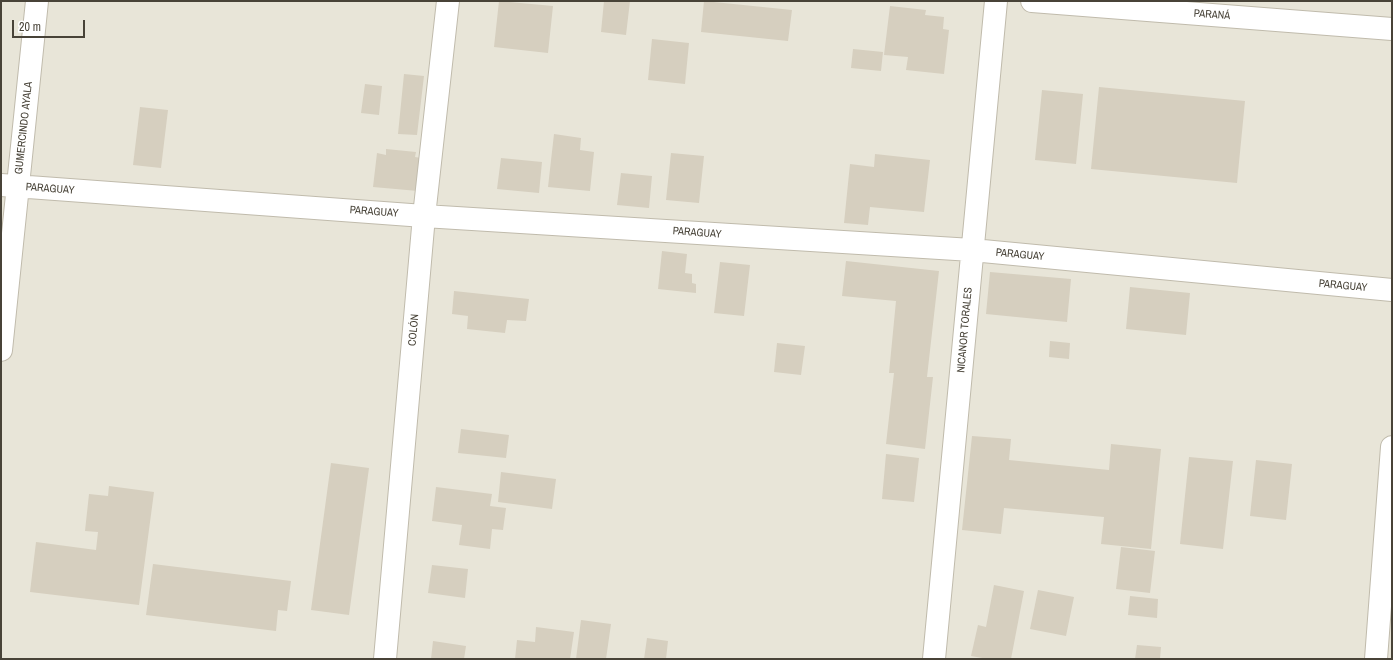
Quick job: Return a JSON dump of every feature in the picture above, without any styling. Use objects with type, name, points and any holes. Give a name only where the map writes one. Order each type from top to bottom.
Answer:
[{"type":"street","name":"GUMERCINDO AYALA","points":[[1,350],[10,186],[37,1]]},
{"type":"street","name":"COLÓN","points":[[385,659],[424,216],[448,1]]},
{"type":"street","name":"NICANOR TORALES","points":[[934,659],[996,1]]},
{"type":"street","name":"PARANÁ","points":[[1032,1],[1392,29]]},
{"type":"street","name":"PARAGUAY","points":[[10,186],[424,216],[972,250],[1392,290]]},
{"type":"street","points":[[1376,659],[1392,447]]},
{"type":"shaded area","points":[[1,1],[1392,1],[1392,659],[1,659]]},
{"type":"building","points":[[499,1],[553,6],[548,53],[494,47]]},
{"type":"building","points":[[604,1],[630,1],[626,35],[601,32]]},
{"type":"building","points":[[704,1],[792,10],[788,41],[701,32]]},
{"type":"building","points":[[890,6],[926,10],[925,15],[944,17],[943,29],[949,30],[944,74],[906,70],[908,57],[884,55]]},
{"type":"building","points":[[652,39],[689,43],[685,84],[648,80]]},
{"type":"building","points":[[853,49],[883,52],[881,71],[851,68]]},
{"type":"building","points":[[404,74],[424,76],[417,135],[398,134]]},
{"type":"building","points":[[365,84],[382,86],[379,115],[361,113]]},
{"type":"building","points":[[1099,87],[1245,101],[1237,183],[1091,169]]},
{"type":"building","points":[[1042,90],[1083,94],[1076,164],[1035,160]]},
{"type":"building","points":[[140,107],[168,110],[161,168],[133,165]]},
{"type":"building","points":[[554,134],[581,138],[580,150],[594,152],[590,191],[548,187]]},
{"type":"building","points":[[386,149],[416,152],[415,157],[421,158],[418,191],[373,187],[377,153],[386,155]]},
{"type":"building","points":[[671,153],[704,156],[699,203],[666,200]]},
{"type":"building","points":[[875,154],[930,160],[924,212],[870,207],[868,225],[844,223],[850,164],[874,167]]},
{"type":"building","points":[[501,158],[542,162],[539,193],[497,189]]},
{"type":"building","points":[[621,173],[652,176],[649,208],[617,205]]},
{"type":"building","points":[[662,251],[687,254],[685,273],[692,274],[692,283],[696,284],[696,293],[658,289]]},
{"type":"building","points":[[846,261],[939,271],[927,377],[933,377],[925,449],[886,444],[894,373],[889,373],[896,301],[842,296]]},
{"type":"building","points":[[720,262],[750,265],[744,316],[714,313]]},
{"type":"building","points":[[990,272],[1071,279],[1067,322],[986,314]]},
{"type":"building","points":[[1130,287],[1190,293],[1186,335],[1126,329]]},
{"type":"building","points":[[454,291],[529,299],[526,321],[507,320],[505,333],[467,329],[468,316],[452,314]]},
{"type":"building","points":[[1050,341],[1070,343],[1069,359],[1049,357]]},
{"type":"building","points":[[777,343],[805,346],[801,375],[774,372]]},
{"type":"building","points":[[461,429],[509,435],[506,458],[458,453]]},
{"type":"building","points":[[972,436],[1011,439],[1009,460],[1109,470],[1111,444],[1161,449],[1151,549],[1101,544],[1104,517],[1004,508],[1001,534],[962,530]]},
{"type":"building","points":[[886,454],[919,458],[914,502],[882,499]]},
{"type":"building","points":[[1189,457],[1233,461],[1223,549],[1180,544]]},
{"type":"building","points":[[1256,460],[1292,464],[1286,520],[1250,516]]},
{"type":"building","points":[[331,463],[369,468],[349,615],[311,610]]},
{"type":"building","points":[[501,472],[556,479],[552,509],[498,502]]},
{"type":"building","points":[[109,486],[154,492],[139,605],[30,592],[36,542],[96,550],[98,532],[85,531],[89,494],[108,496]]},
{"type":"building","points":[[436,487],[492,494],[490,506],[506,508],[503,530],[492,529],[490,549],[459,545],[462,525],[432,521]]},
{"type":"building","points":[[1121,547],[1155,551],[1150,593],[1116,589]]},
{"type":"building","points":[[153,564],[291,581],[287,611],[278,610],[276,631],[146,615]]},
{"type":"building","points":[[432,565],[468,569],[465,598],[428,593]]},
{"type":"building","points":[[994,585],[1024,591],[1011,659],[988,659],[971,656],[978,625],[986,627]]},
{"type":"building","points":[[1038,590],[1074,597],[1066,636],[1030,629]]},
{"type":"building","points":[[1130,596],[1158,599],[1157,618],[1128,615]]},
{"type":"building","points":[[581,620],[611,624],[606,659],[576,659]]},
{"type":"building","points":[[536,627],[574,632],[570,659],[515,659],[517,640],[535,642]]},
{"type":"building","points":[[647,638],[668,641],[666,659],[644,659]]},
{"type":"building","points":[[433,641],[466,646],[464,659],[431,659]]},
{"type":"building","points":[[1137,645],[1161,647],[1160,659],[1135,659]]}]
